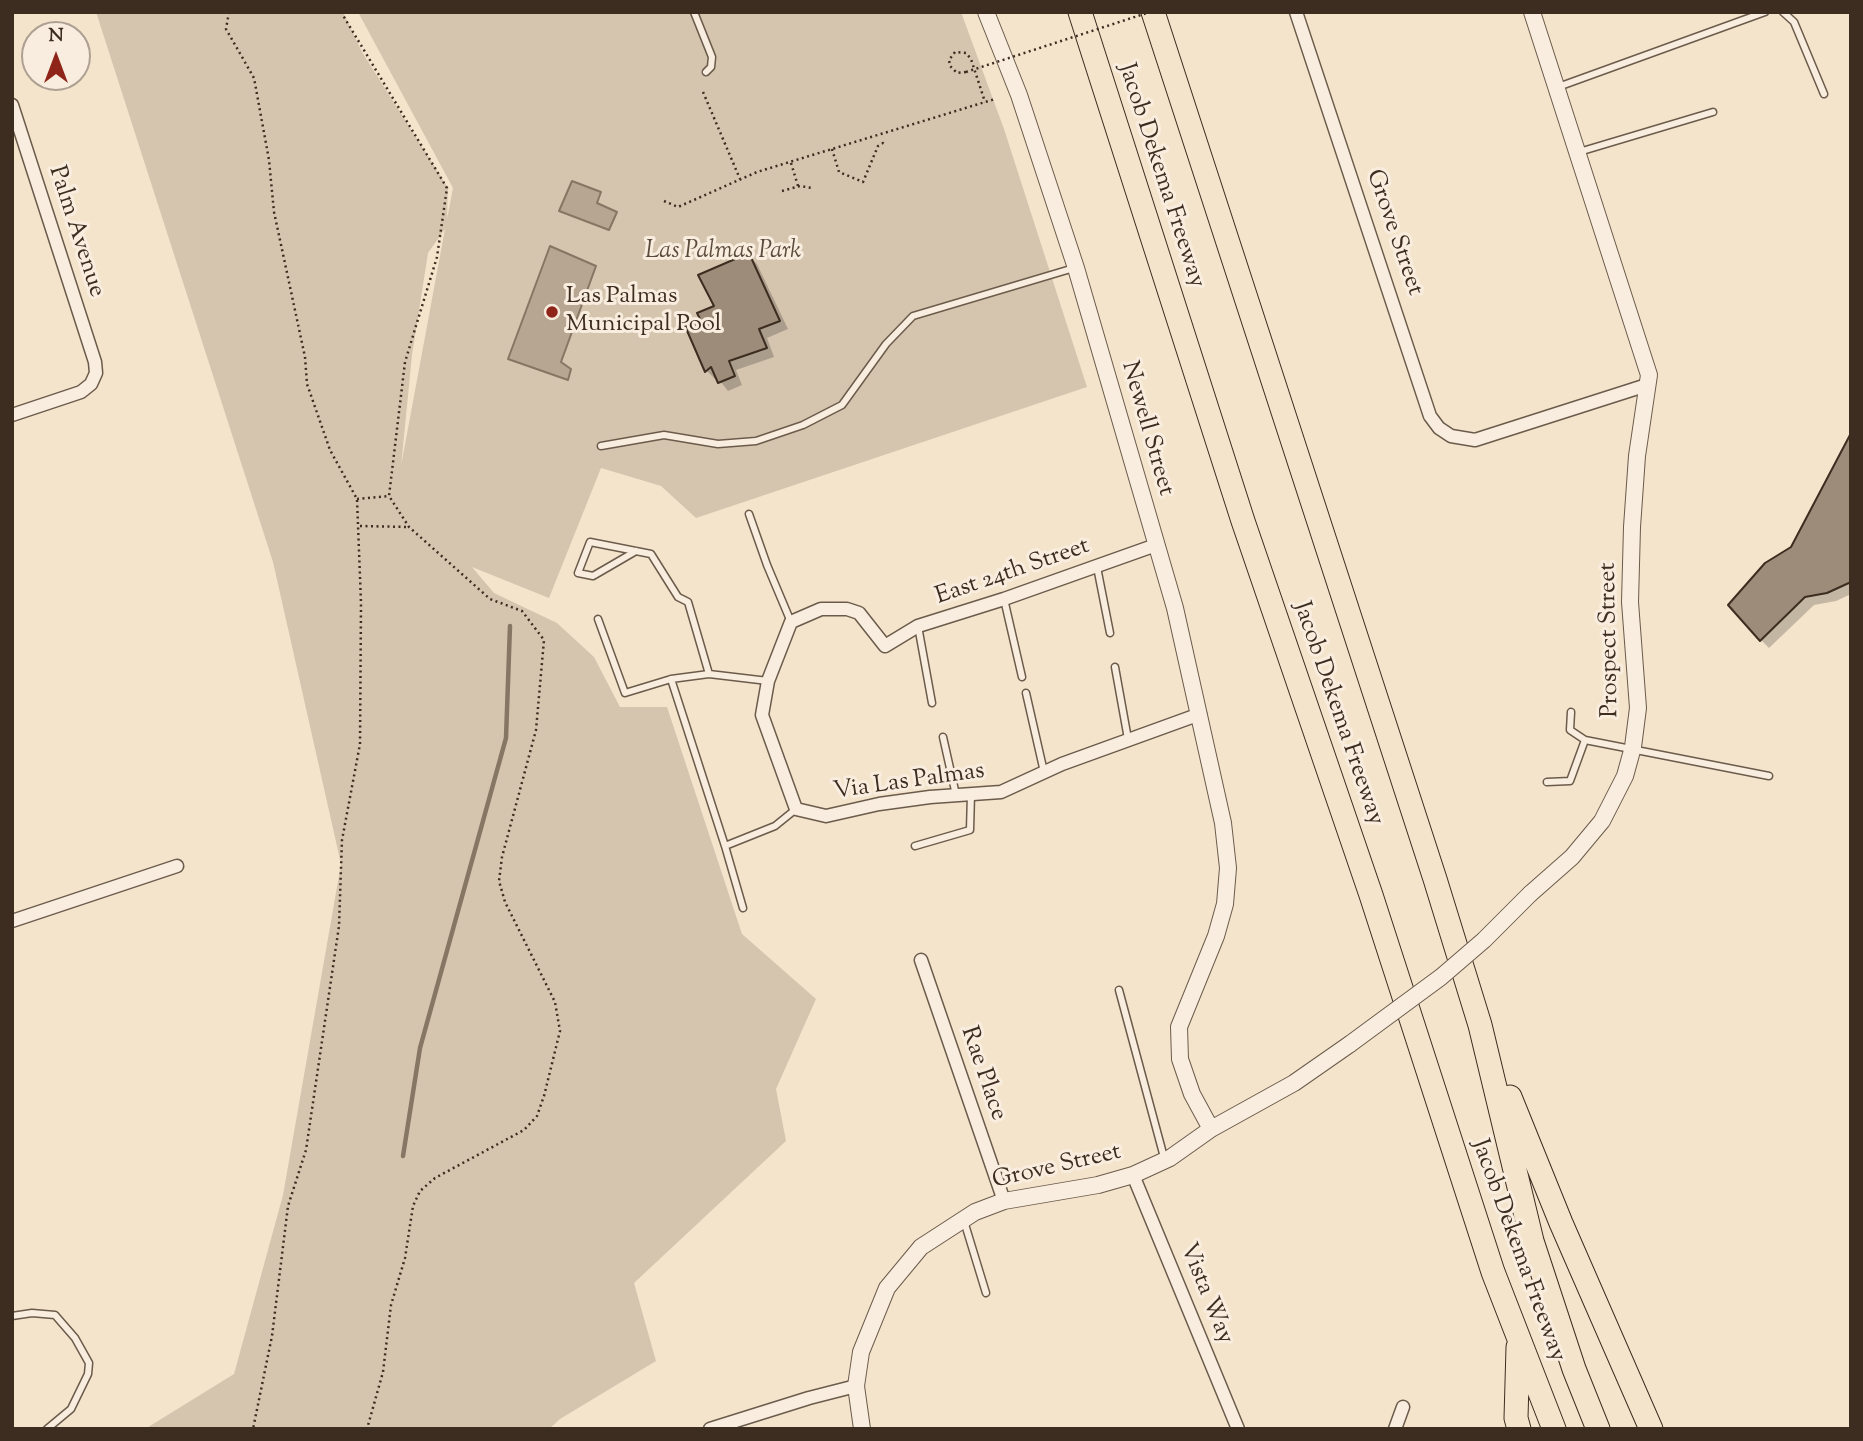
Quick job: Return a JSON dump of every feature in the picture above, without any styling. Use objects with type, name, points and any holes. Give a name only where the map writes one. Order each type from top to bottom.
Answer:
[{"type":"highway","name":"Jacob Dekema Freeway","points":[[1080,12],[1243,521],[1367,883],[1493,1272],[1554,1429]]},
{"type":"highway","name":"Jacob Dekema Freeway","points":[[1151,12],[1435,878],[1480,1025],[1532,1241],[1574,1369],[1598,1429]]},
{"type":"highway","points":[[1480,1025],[1561,1223],[1651,1429]]},
{"type":"highway","points":[[1518,1337],[1516,1418],[1519,1429]]},
{"type":"street","name":"Newell Street","points":[[986,12],[1019,96],[1076,268],[1175,608],[1223,822],[1228,868],[1225,904],[1216,936],[1179,1027],[1180,1059],[1192,1094],[1211,1129]]},
{"type":"street","name":"Grove Street","points":[[1296,12],[1430,416],[1439,428],[1451,436],[1475,440],[1647,386]]},
{"type":"street","name":"Prospect Street","points":[[1211,1129],[1294,1083],[1441,977],[1484,940],[1572,857],[1602,821],[1625,776],[1633,750],[1639,708],[1630,602],[1632,527],[1637,456],[1649,375],[1532,12]]},
{"type":"street","name":"Palm Avenue","points":[[12,105],[95,362],[96,373],[91,384],[81,392],[12,415]]},
{"type":"street","name":"East 24th Street","points":[[791,622],[821,609],[847,608],[859,613],[885,646],[918,626],[1004,599],[1156,545]]},
{"type":"street","points":[[791,622],[768,681],[762,715],[796,809]]},
{"type":"street","name":"Via Las Palmas","points":[[796,809],[825,816],[879,804],[1001,792],[1044,772],[1200,713]]},
{"type":"street","points":[[12,921],[177,866]]},
{"type":"street","name":"Rae Place","points":[[921,960],[1004,1201]]},
{"type":"street","name":"Grove Street","points":[[862,1429],[856,1386],[861,1352],[887,1288],[921,1247],[975,1212],[1004,1201],[1098,1185],[1133,1175],[1165,1160],[1211,1129]]},
{"type":"street","name":"Vista Way","points":[[1133,1175],[1238,1429]]},
{"type":"street","points":[[710,1429],[856,1386]]},
{"type":"street","points":[[1395,1429],[1403,1407]]},
{"type":"lane","points":[[694,12],[712,57],[711,67],[706,72]]},
{"type":"lane","points":[[1556,88],[1765,12]]},
{"type":"lane","points":[[1783,12],[1794,22],[1824,94]]},
{"type":"lane","points":[[1577,152],[1713,112]]},
{"type":"lane","points":[[601,446],[664,435],[718,444],[756,441],[803,425],[842,405],[886,344],[913,316],[1076,268]]},
{"type":"lane","points":[[749,514],[791,622]]},
{"type":"lane","points":[[636,551],[593,576],[578,573],[590,542],[636,551],[651,554],[678,597],[688,602],[709,674]]},
{"type":"lane","points":[[1097,567],[1111,633]]},
{"type":"lane","points":[[1004,599],[1022,677]]},
{"type":"lane","points":[[598,619],[625,693],[671,679],[709,674],[768,681]]},
{"type":"lane","points":[[918,626],[932,703]]},
{"type":"lane","points":[[1115,667],[1128,739]]},
{"type":"lane","points":[[671,679],[743,908]]},
{"type":"lane","points":[[1026,693],[1044,772]]},
{"type":"lane","points":[[1571,712],[1570,730],[1585,740],[1769,776]]},
{"type":"lane","points":[[943,737],[956,795]]},
{"type":"lane","points":[[1547,782],[1570,781],[1585,740]]},
{"type":"lane","points":[[915,846],[970,830],[971,794]]},
{"type":"lane","points":[[725,846],[775,826],[796,809]]},
{"type":"lane","points":[[1119,990],[1165,1160]]},
{"type":"lane","points":[[963,1219],[986,1293]]},
{"type":"lane","points":[[12,1316],[32,1313],[55,1315],[75,1338],[89,1363],[88,1374],[71,1409],[47,1429]]},
{"type":"path","points":[[229,12],[226,29],[254,78],[269,160],[274,212],[305,358],[307,384],[330,450],[357,499],[361,603],[360,744],[342,840],[339,926],[306,1150],[288,1206],[272,1336],[253,1429]]},
{"type":"path","points":[[341,12],[447,188],[437,257],[405,362],[389,496],[409,527],[490,599],[522,611],[544,640],[536,730],[502,857],[499,881],[505,902],[555,1002],[559,1031],[537,1116],[524,1130],[435,1178],[420,1191],[413,1206],[405,1258],[391,1305],[383,1372],[367,1429]]},
{"type":"path","points":[[985,102],[971,59],[966,52],[955,52],[950,66],[957,73],[966,72],[1151,12]]},
{"type":"path","points":[[703,92],[740,179]]},
{"type":"path","points":[[664,201],[678,207],[740,179],[995,99]]},
{"type":"path","points":[[832,149],[839,172],[863,182],[878,146],[884,145]]},
{"type":"path","points":[[791,162],[798,186]]},
{"type":"path","points":[[782,191],[798,186],[811,188]]},
{"type":"path","points":[[357,499],[389,496]]},
{"type":"path","points":[[358,526],[409,527]]},
{"type":"green space","name":"Las Palmas Park","points":[[96,12],[343,12],[362,52],[448,188],[447,219],[453,188],[358,12],[961,12],[1004,129],[1087,387],[696,518],[661,486],[601,468],[549,598],[472,567],[494,593],[557,623],[594,657],[620,707],[667,707],[742,934],[816,999],[776,1089],[786,1141],[634,1283],[656,1361],[560,1419],[549,1429],[145,1429],[234,1374],[283,1195],[341,864],[273,562]],"holes":[[[445,229],[401,465],[412,355],[428,253]]]},
{"type":"shaded area","points":[[572,181],[601,192],[597,203],[617,212],[609,230],[559,211]]},
{"type":"shaded area","name":"Las Palmas Municipal Pool","points":[[550,246],[596,266],[561,362],[571,369],[568,380],[508,359]]},
{"type":"building","points":[[749,253],[780,321],[759,329],[767,348],[729,361],[735,376],[718,383],[711,367],[705,372],[685,326],[701,321],[697,313],[714,306],[698,275]]},
{"type":"building","points":[[1851,433],[1851,582],[1827,593],[1805,597],[1760,641],[1728,605],[1765,563],[1791,547]]},
{"type":"waterway","points":[[403,1156],[420,1048],[506,738],[510,626]]},
{"type":"place","name":"Las Palmas Municipal Pool","points":[[552,312]]}]
